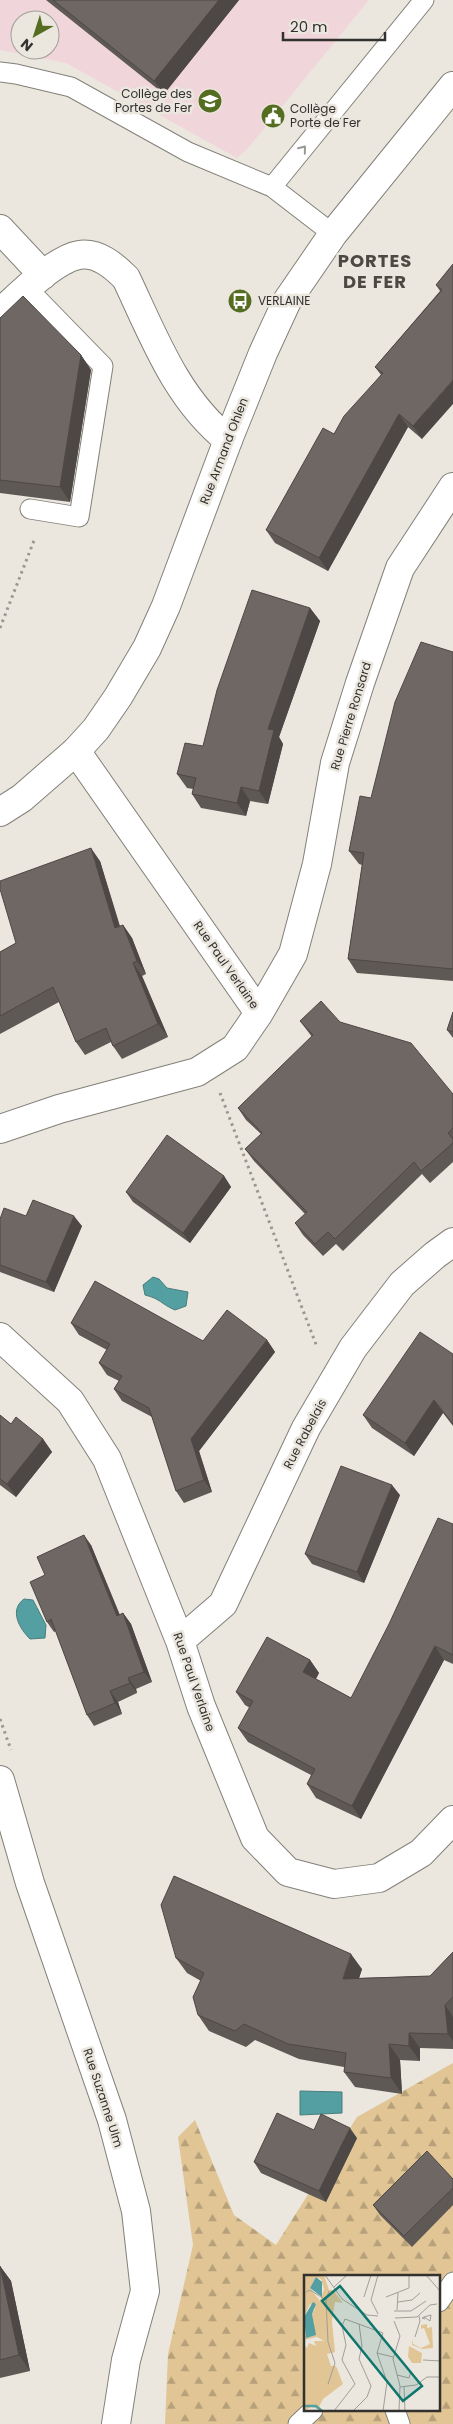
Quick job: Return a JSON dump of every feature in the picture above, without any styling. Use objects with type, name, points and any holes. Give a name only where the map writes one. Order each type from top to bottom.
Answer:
[{"type":"street","name":"Rue Armand Ohlen","points":[[0,812],[22,798],[76,751],[102,721],[146,648],[166,606],[228,440],[263,353],[287,301],[333,234],[453,86]]},
{"type":"street","points":[[0,229],[35,282]]},
{"type":"street","points":[[0,313],[35,282],[79,255],[95,256],[112,264],[126,278],[162,354],[186,396],[210,425],[228,440]]},
{"type":"street","name":"Rue Pierre Ronsard","points":[[259,1013],[292,954],[317,864],[335,762],[400,568],[453,487]]},
{"type":"street","name":"Rue Paul Verlaine","points":[[0,1130],[59,1109],[197,1072],[235,1048],[259,1013],[76,751]]},
{"type":"street","name":"Rue Rabelais","points":[[180,1641],[223,1604],[306,1428],[353,1348],[402,1284],[453,1242]]},
{"type":"street","name":"Rue Paul Verlaine","points":[[0,1337],[70,1401],[107,1459],[180,1641],[200,1706],[254,1838],[288,1872],[334,1884],[379,1878],[422,1852],[453,1820]]},
{"type":"street","name":"Rue Suzanne Ulm","points":[[0,1780],[30,1883],[112,2120],[136,2210],[145,2292],[126,2360],[116,2424]]},
{"type":"lane","points":[[272,187],[424,0]]},
{"type":"lane","points":[[0,72],[71,87],[188,152],[272,187],[333,234]]},
{"type":"lane","points":[[35,282],[103,366],[79,517],[38,510]]},
{"type":"lane","points":[[440,2301],[453,2282]]},
{"type":"lane","points":[[298,2424],[311,2412]]},
{"type":"lane","points":[[396,2412],[400,2424]]},
{"type":"path","points":[[0,628],[38,510]]},
{"type":"path","points":[[209,1065],[332,1385]]},
{"type":"shaded area","name":"Collège des Portes de Fer","points":[[0,0],[369,0],[249,147],[237,158],[66,63],[51,60],[60,60],[60,10],[10,10],[10,52],[0,50]]},
{"type":"green space","points":[[453,2063],[453,2424],[165,2424],[168,2354],[193,2245],[178,2137],[195,2120],[234,2215],[276,2245],[357,2117]]},
{"type":"water","points":[[153,1277],[159,1279],[167,1288],[188,1292],[186,1306],[175,1310],[145,1295],[143,1285]]},
{"type":"water","points":[[24,1599],[33,1600],[46,1625],[45,1638],[30,1639],[22,1630],[16,1614],[17,1608]]},
{"type":"water","points":[[300,2091],[342,2092],[342,2113],[300,2115]]},
{"type":"building","points":[[53,0],[219,0],[154,81]]},
{"type":"building","points":[[453,264],[453,380],[413,426],[399,414],[319,558],[266,530],[323,428],[334,434],[344,416],[383,373],[375,367],[442,290],[436,285]]},
{"type":"building","points":[[23,296],[81,355],[60,487],[0,480],[0,318]]},
{"type":"building","points":[[252,590],[310,608],[268,729],[274,730],[259,791],[241,787],[237,803],[192,794],[196,778],[177,774],[185,743],[203,746],[217,690]]},
{"type":"building","points":[[421,642],[453,652],[453,969],[348,959],[364,853],[349,851],[360,796],[371,798],[395,702]]},
{"type":"building","points":[[91,848],[115,928],[123,925],[137,961],[133,963],[158,1024],[113,1046],[106,1028],[76,1042],[53,987],[0,1016],[0,952],[16,943],[0,889],[0,881]]},
{"type":"building","points":[[321,1001],[340,1022],[411,1043],[453,1094],[453,1128],[448,1133],[453,1139],[453,1143],[421,1171],[414,1162],[335,1239],[328,1232],[315,1244],[295,1223],[307,1212],[245,1149],[262,1133],[238,1108],[313,1035],[300,1021]]},
{"type":"building","points":[[453,1012],[453,1032],[447,1030]]},
{"type":"building","points":[[167,1135],[224,1176],[183,1233],[126,1192]]},
{"type":"building","points":[[33,1200],[74,1216],[46,1282],[0,1265],[0,1219],[4,1208],[26,1216]]},
{"type":"building","points":[[95,1281],[203,1341],[227,1310],[267,1340],[191,1439],[204,1480],[176,1491],[149,1408],[114,1389],[122,1376],[99,1363],[110,1344],[71,1323]]},
{"type":"building","points":[[420,1332],[453,1354],[453,1424],[434,1400],[405,1443],[363,1415]]},
{"type":"building","points":[[0,1415],[11,1424],[16,1417],[43,1439],[7,1484],[0,1479]]},
{"type":"building","points":[[341,1466],[392,1485],[357,1572],[305,1554]]},
{"type":"building","points":[[438,1518],[453,1524],[453,1655],[435,1646],[352,1806],[307,1784],[315,1769],[238,1728],[253,1701],[236,1692],[267,1637],[310,1660],[303,1672],[351,1698],[389,1624]]},
{"type":"building","points":[[84,1535],[117,1616],[123,1613],[144,1672],[128,1678],[130,1683],[110,1691],[115,1703],[87,1715],[51,1619],[47,1622],[30,1582],[45,1575],[37,1557]]},
{"type":"building","points":[[174,1876],[351,1954],[343,1979],[430,1976],[453,1952],[453,1997],[445,2005],[448,2034],[409,2033],[409,2046],[389,2044],[391,2078],[344,2072],[346,2053],[288,2044],[244,2024],[235,2031],[198,2015],[193,1997],[204,1973],[176,1958],[161,1905]]},
{"type":"building","points":[[277,2113],[314,2130],[321,2114],[350,2128],[319,2191],[254,2162]]},
{"type":"building","points":[[427,2151],[453,2179],[453,2188],[404,2236],[373,2205]]},
{"type":"building","points":[[0,2266],[19,2355],[0,2360]]},
{"type":"place","name":"Collège des Portes de Fer","points":[[210,101]]},
{"type":"place","name":"Collège Porte de Fer","points":[[273,116]]},
{"type":"place","name":"VERLAINE","points":[[240,301]]},
{"type":"district","name":"PORTES DE FER","points":[[375,271]]}]
